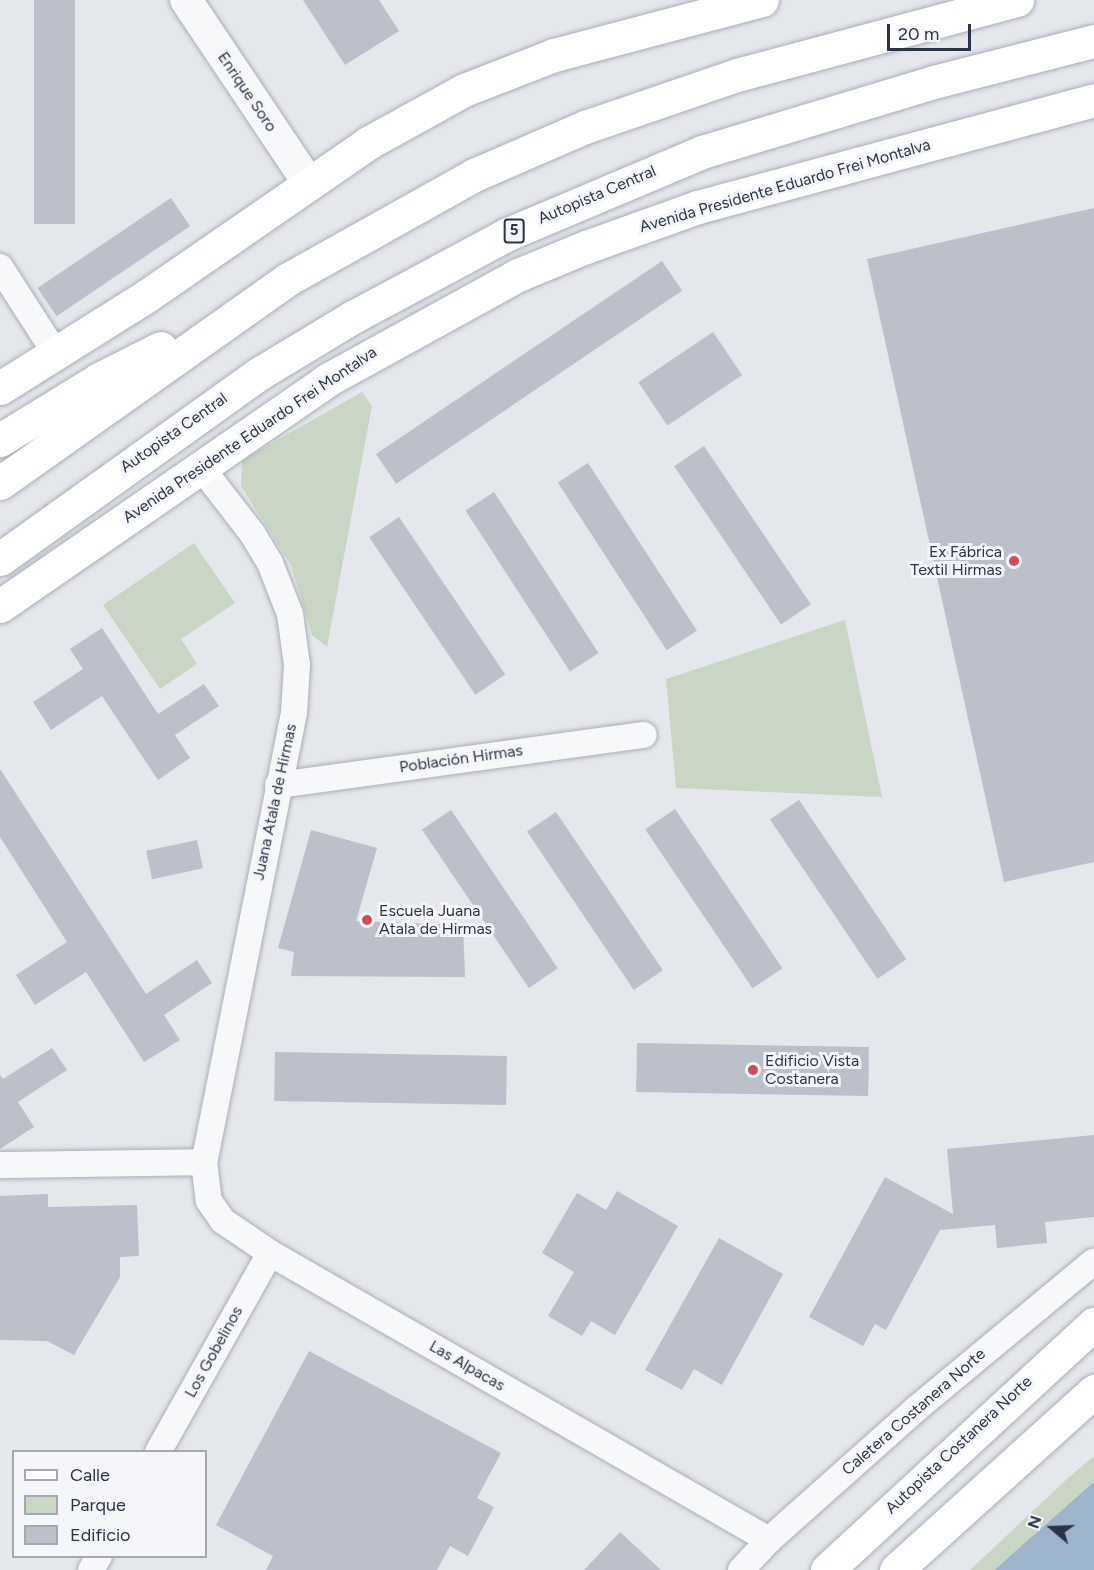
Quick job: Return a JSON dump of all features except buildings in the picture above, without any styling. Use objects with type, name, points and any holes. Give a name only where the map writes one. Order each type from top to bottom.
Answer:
[{"type":"main road","points":[[0,388],[54,351],[148,295],[309,184],[423,110],[505,72],[554,55],[762,0]]},
{"type":"main road","points":[[0,483],[226,320],[417,204],[585,127],[771,65],[1017,0]]},
{"type":"main road","name":"Autopista Central","points":[[0,559],[260,373],[353,316],[508,234],[625,182],[723,146],[923,85],[1094,41]]},
{"type":"main road","name":"Avenida Presidente Eduardo Frei Montalva","points":[[0,606],[200,466],[391,342],[518,275],[586,247],[743,194],[1094,100]]},
{"type":"main road","points":[[0,412],[64,366],[148,295]]},
{"type":"main road","points":[[0,440],[99,378],[226,320]]},
{"type":"main road","name":"Autopista Costanera Norte","points":[[826,1570],[1094,1324]]},
{"type":"main road","points":[[896,1570],[1094,1391]]},
{"type":"street","name":"Enrique Soro","points":[[186,0],[309,184]]},
{"type":"street","points":[[0,267],[54,351]]},
{"type":"street","name":"Juana Atala de Hirmas","points":[[200,466],[258,543],[290,614],[297,689],[204,1162]]},
{"type":"street","name":"Población Hirmas","points":[[278,785],[644,735]]},
{"type":"street","points":[[0,1165],[204,1162]]},
{"type":"street","name":"Las Alpacas","points":[[204,1162],[204,1189],[215,1212],[270,1253],[769,1540]]},
{"type":"street","name":"Los Gobelinos","points":[[159,1450],[270,1253]]},
{"type":"street","name":"Caletera Costanera Norte","points":[[741,1570],[769,1540],[1034,1308],[1094,1261]]},
{"type":"green space","points":[[362,392],[372,406],[327,647],[312,635],[291,565],[241,486],[242,460]]},
{"type":"green space","points":[[194,543],[235,603],[181,639],[197,664],[160,689],[103,605]]},
{"type":"green space","points":[[845,620],[882,797],[676,788],[666,679]]},
{"type":"green space","points":[[1094,1456],[1094,1570],[970,1570],[1068,1478]]},
{"type":"water","points":[[1094,1482],[1094,1570],[995,1570],[1010,1556]]},
{"type":"place","name":"Ex Fábrica Textil Hirmas","points":[[1014,561]]},
{"type":"place","name":"Escuela Juana Atala de Hirmas","points":[[367,920]]},
{"type":"place","name":"Edificio Vista Costanera","points":[[753,1070]]}]
